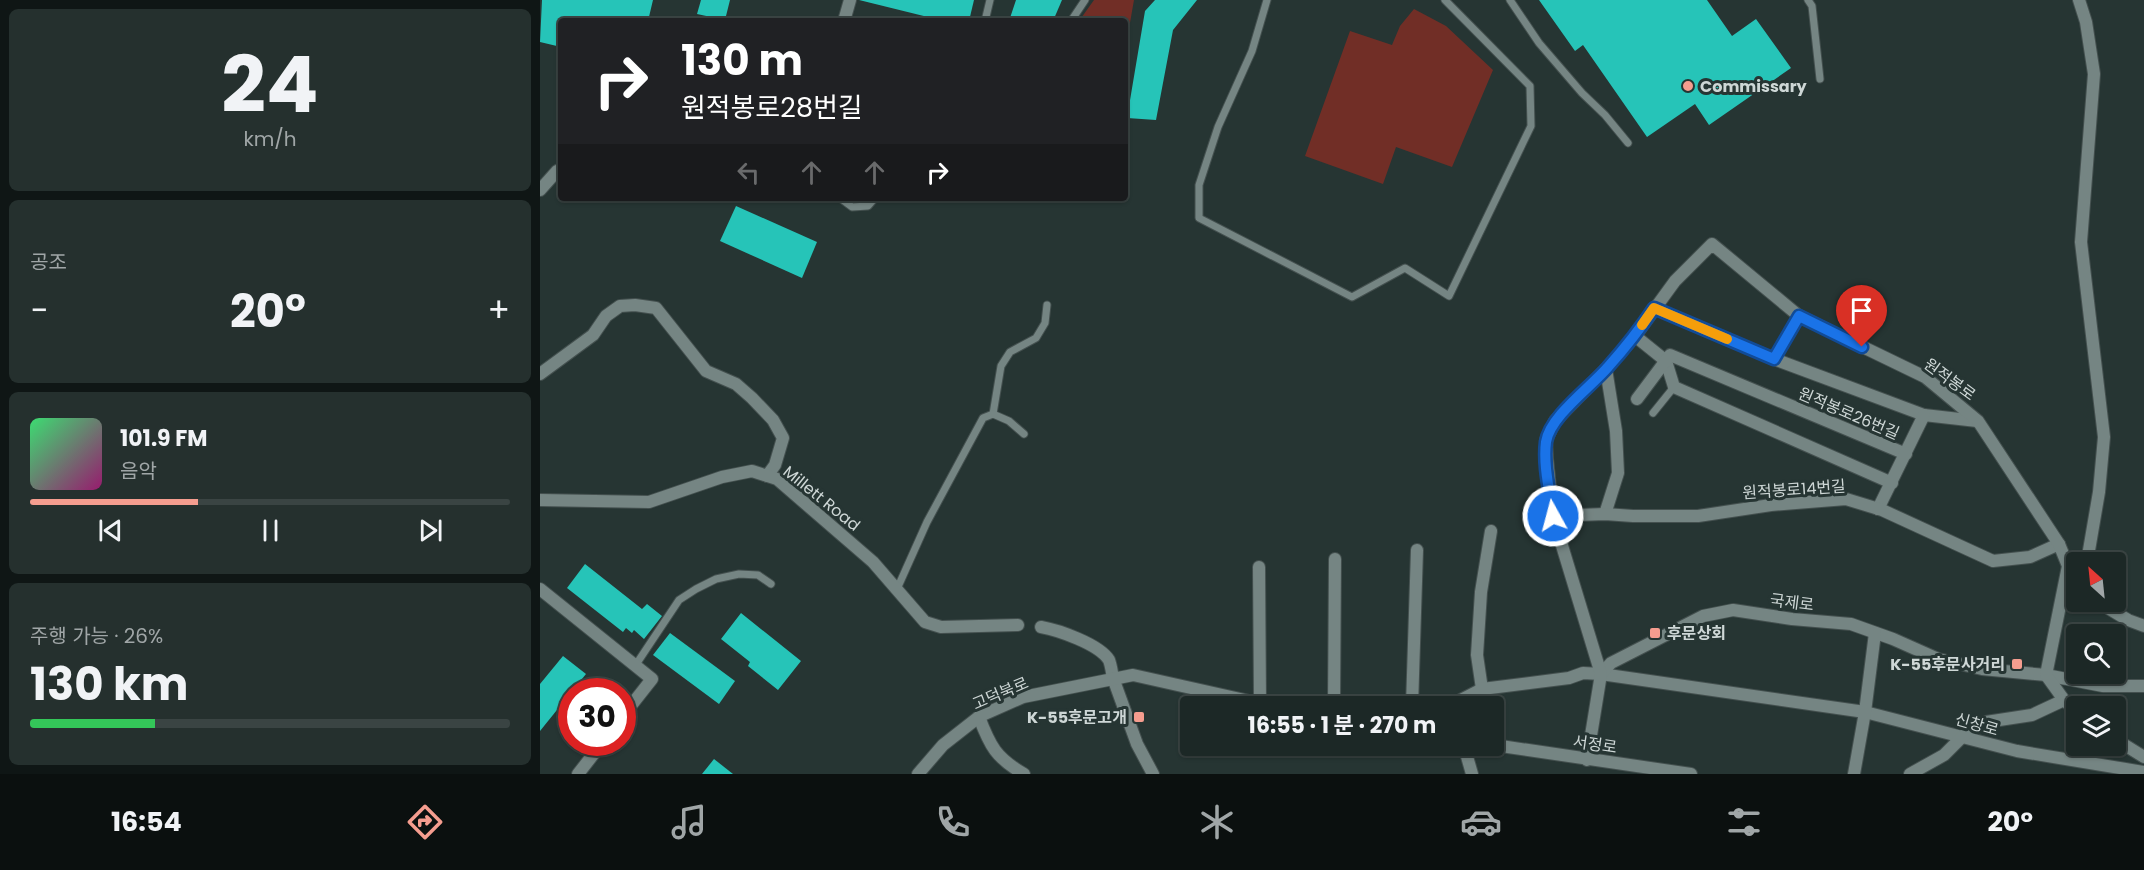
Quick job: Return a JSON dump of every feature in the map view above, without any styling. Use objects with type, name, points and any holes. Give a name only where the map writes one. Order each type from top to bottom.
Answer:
[{"type":"street","points":[[845,18],[850,0]]},
{"type":"street","points":[[2079,0],[2086,22],[2094,74],[2081,242],[2104,437],[2099,492],[2089,552]]},
{"type":"street","points":[[540,190],[558,170]]},
{"type":"street","name":"원적봉로","points":[[1587,760],[1601,674],[1553,516],[1546,440],[1555,421],[1635,336],[1675,280],[1712,244],[1799,316],[1925,377],[1978,421],[2059,544],[2068,566],[2046,675]]},
{"type":"street","points":[[540,374],[593,335],[606,316],[620,306],[656,308],[706,372],[736,384],[773,420],[783,438],[775,465],[767,476]]},
{"type":"street","points":[[1654,308],[1774,359],[1924,415],[1978,421]]},
{"type":"street","points":[[1774,359],[1799,316]]},
{"type":"street","name":"원적봉로26번길","points":[[1635,336],[1666,361],[1670,356],[1906,454],[1878,509]]},
{"type":"street","points":[[1666,361],[1674,387],[1892,483]]},
{"type":"street","points":[[1637,399],[1666,361]]},
{"type":"street","points":[[1605,514],[1618,473],[1616,431],[1606,369]]},
{"type":"street","points":[[1906,454],[1924,415]]},
{"type":"street","name":"Millett Road","points":[[540,500],[649,502],[722,477],[752,471],[777,478],[873,562],[926,622],[942,627],[1018,625]]},
{"type":"street","name":"원적봉로14번길","points":[[1553,516],[1605,514],[1698,516],[1771,505],[1846,499],[1878,509],[1993,561],[2030,557],[2059,544]]},
{"type":"street","points":[[1482,689],[1477,655],[1481,592],[1491,531]]},
{"type":"street","points":[[1412,696],[1417,550]]},
{"type":"street","points":[[1334,696],[1335,559]]},
{"type":"street","points":[[1259,567],[1266,696]]},
{"type":"street","points":[[540,589],[652,679],[636,699]]},
{"type":"street","name":"국제로","points":[[1601,674],[1611,663],[1703,616],[1733,610],[1792,619],[1851,624],[1938,658],[1982,669],[2046,675],[2103,686],[2144,686]]},
{"type":"street","points":[[2115,612],[2144,627]]},
{"type":"street","points":[[1041,627],[1060,630],[1087,643],[1108,659],[1137,744],[1153,774]]},
{"type":"street","points":[[1854,774],[1875,633]]},
{"type":"street","points":[[1468,696],[1482,689],[1569,678],[1583,673],[1865,712]]},
{"type":"street","points":[[1113,678],[1132,675],[1226,696]]},
{"type":"street","points":[[1910,774],[1944,755],[1963,736],[1986,722],[2032,715],[2064,700],[2046,675]]},
{"type":"street","name":"고덕북로","points":[[918,774],[943,745],[979,717],[1023,697],[1113,678]]},
{"type":"street","name":"신창로","points":[[1865,712],[2017,752],[2144,772]]},
{"type":"street","points":[[979,717],[988,742],[1006,764],[1024,774]]},
{"type":"street","points":[[2126,746],[2144,757]]},
{"type":"street","name":"서정로","points":[[1504,747],[1691,774]]},
{"type":"street","points":[[579,774],[592,756]]},
{"type":"street","points":[[1467,756],[1472,774]]},
{"type":"lane","points":[[986,18],[990,0]]},
{"type":"lane","points":[[1073,18],[1085,0]]},
{"type":"lane","points":[[1267,0],[1252,51],[1218,127],[1199,185],[1199,218],[1352,297],[1405,268],[1449,296],[1531,126],[1530,86],[1445,0]]},
{"type":"lane","points":[[1510,0],[1539,43],[1582,93],[1605,115],[1628,144]]},
{"type":"lane","points":[[1808,0],[1812,6],[1820,79]]},
{"type":"lane","points":[[844,201],[852,207],[868,206],[872,201]]},
{"type":"lane","points":[[993,414],[1001,366],[1010,352],[1036,338],[1045,323],[1047,305]]},
{"type":"lane","points":[[1653,413],[1674,387]]},
{"type":"lane","points":[[897,589],[927,522],[984,418],[993,414],[1010,421],[1024,434]]},
{"type":"lane","points":[[635,666],[680,600],[696,589],[716,579],[739,574],[758,575],[771,584]]},
{"type":"shaded area","points":[[1094,0],[1134,0],[1128,34],[1128,18],[1081,18]]},
{"type":"shaded area","points":[[1414,9],[1446,26],[1493,70],[1452,167],[1396,147],[1383,184],[1305,156],[1350,31],[1392,45],[1400,26]]},
{"type":"building","points":[[542,0],[653,0],[649,18],[558,18],[558,46],[540,42]]},
{"type":"building","points":[[701,0],[730,0],[726,18],[697,14]]},
{"type":"building","points":[[859,0],[974,0],[970,18],[932,18]]},
{"type":"building","points":[[1016,0],[1062,0],[1054,18],[1010,18]]},
{"type":"building","points":[[1155,0],[1197,0],[1173,30],[1156,120],[1128,118],[1145,11]]},
{"type":"building","name":"Commissary","points":[[1539,0],[1707,0],[1732,36],[1756,19],[1791,68],[1709,125],[1695,104],[1647,137],[1583,45],[1575,51]]},
{"type":"building","points":[[736,206],[817,242],[802,278],[720,241]]},
{"type":"building","points":[[585,564],[642,609],[647,604],[662,616],[644,639],[634,630],[632,633],[626,628],[623,632],[567,588]]},
{"type":"building","points":[[741,613],[801,661],[778,690],[748,666],[750,662],[721,639]]},
{"type":"building","points":[[670,633],[735,681],[719,704],[653,655]]},
{"type":"building","points":[[563,656],[586,674],[583,678],[558,678],[558,709],[540,731],[540,684]]},
{"type":"building","points":[[714,759],[733,774],[702,774]]},
{"type":"slow traffic","points":[[1642,325],[1654,308],[1727,339]]},
{"type":"place","name":"Commissary","points":[[1688,86]]},
{"type":"place","name":"후문상회","points":[[1655,633]]},
{"type":"place","name":"K-55후문사거리","points":[[2017,664]]},
{"type":"place","name":"K-55후문고개","points":[[1139,717]]},
{"type":"route","points":[[1553,516],[1546,440],[1555,421],[1635,336],[1654,308],[1774,359],[1799,316],[1862,347]]}]
